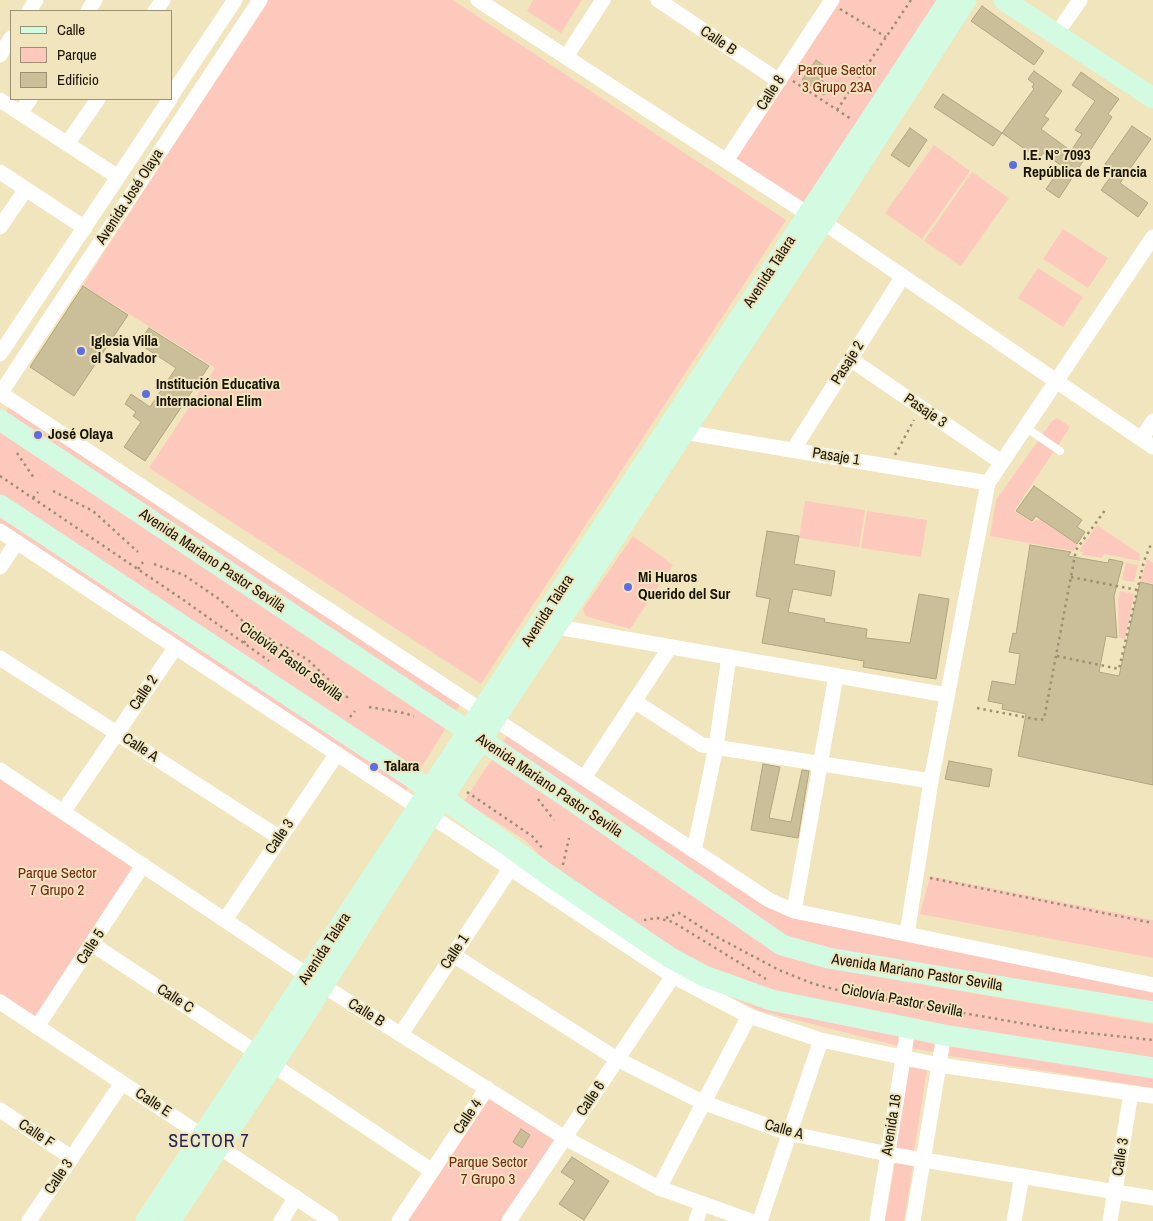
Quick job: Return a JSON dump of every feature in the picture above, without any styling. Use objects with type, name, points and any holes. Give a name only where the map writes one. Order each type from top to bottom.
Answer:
[{"type":"street","name":"Avenida José Olaya","points":[[0,393],[260,0]]},
{"type":"street","points":[[566,57],[603,0]]},
{"type":"street","name":"Calle B","points":[[658,0],[781,78]]},
{"type":"street","name":"Avenida Talara","points":[[488,716],[557,627],[684,432],[816,218],[865,128],[949,0]]},
{"type":"street","name":"Avenida Talara","points":[[146,1221],[211,1140],[423,813],[442,790],[488,716],[816,218],[966,0]]},
{"type":"street","points":[[1004,0],[1153,98]]},
{"type":"street","points":[[1029,0],[1153,81]]},
{"type":"street","points":[[1064,23],[1080,0]]},
{"type":"street","name":"Avenida José Olaya","points":[[172,95],[234,1]]},
{"type":"street","points":[[234,1],[250,14]]},
{"type":"street","name":"Calle 8","points":[[726,161],[828,2]]},
{"type":"street","points":[[488,3],[566,57],[903,276],[1147,443],[1153,421]]},
{"type":"street","points":[[0,55],[10,40]]},
{"type":"street","points":[[0,100],[118,178]]},
{"type":"street","points":[[20,113],[29,100]]},
{"type":"street","points":[[68,144],[97,100]]},
{"type":"street","name":"Avenida José Olaya","points":[[0,354],[169,100]]},
{"type":"street","points":[[0,172],[85,228]]},
{"type":"street","points":[[0,227],[26,189]]},
{"type":"street","points":[[907,934],[930,781],[988,483],[1153,237]]},
{"type":"street","name":"Pasaje 2","points":[[793,450],[903,276]]},
{"type":"street","name":"Pasaje 3","points":[[850,359],[1001,462]]},
{"type":"street","name":"Avenida Mariano Pastor Sevilla","points":[[0,393],[769,900],[794,911],[1153,985]]},
{"type":"street","name":"Avenida Mariano Pastor Sevilla","points":[[0,420],[475,736],[782,945],[828,958],[1153,1012]]},
{"type":"street","name":"Pasaje 1","points":[[684,432],[988,483]]},
{"type":"street","points":[[0,504],[442,790],[571,891],[669,957],[704,976],[771,1000],[944,1035],[1153,1068]]},
{"type":"street","points":[[0,531],[423,813],[673,976],[749,1016],[821,1040],[903,1057],[1153,1096]]},
{"type":"street","points":[[0,566],[16,542]]},
{"type":"street","points":[[557,627],[947,695]]},
{"type":"street","points":[[584,778],[670,647]]},
{"type":"street","name":"Calle 2","points":[[63,812],[175,648]]},
{"type":"street","points":[[694,850],[716,747],[729,657]]},
{"type":"street","name":"Calle A","points":[[0,658],[280,838]]},
{"type":"street","points":[[794,911],[836,676]]},
{"type":"street","points":[[634,701],[702,745],[930,781]]},
{"type":"street","name":"Calle 3","points":[[225,920],[336,755]]},
{"type":"street","name":"Calle B","points":[[0,770],[315,980],[565,1138],[659,1188],[751,1221]]},
{"type":"street","name":"Calle 5","points":[[37,1027],[143,865]]},
{"type":"street","name":"Calle 1","points":[[401,1034],[510,869]]},
{"type":"street","name":"Calle C","points":[[92,944],[432,1171]]},
{"type":"street","name":"Calle A","points":[[453,955],[617,1060],[702,1102],[788,1132],[888,1154],[1153,1198]]},
{"type":"street","name":"Calle 6","points":[[510,1221],[673,976]]},
{"type":"street","name":"Calle E","points":[[0,1002],[331,1221]]},
{"type":"street","points":[[659,1188],[702,1102],[749,1016]]},
{"type":"street","name":"Avenida 16","points":[[877,1221],[908,1028]]},
{"type":"street","points":[[913,1221],[944,1035]]},
{"type":"street","points":[[760,1221],[788,1132],[821,1040]]},
{"type":"street","name":"Calle 3","points":[[29,1221],[122,1083]]},
{"type":"street","name":"Calle 4","points":[[399,1221],[487,1088]]},
{"type":"street","name":"Calle 3","points":[[1110,1221],[1131,1093]]},
{"type":"street","name":"Calle F","points":[[0,1110],[72,1158]]},
{"type":"street","name":"Avenida Talara","points":[[170,1221],[211,1140]]},
{"type":"street","points":[[1014,1221],[1022,1176]]},
{"type":"street","points":[[281,1221],[296,1197]]},
{"type":"street","points":[[696,1221],[702,1204]]},
{"type":"lane","points":[[1024,427],[1060,451]]},
{"type":"path","points":[[837,110],[911,0]]},
{"type":"path","points":[[828,2],[886,38]]},
{"type":"path","points":[[781,78],[865,128]]},
{"type":"path","points":[[888,466],[921,408]]},
{"type":"path","points":[[13,449],[34,478]]},
{"type":"path","name":"Ciclovía Pastor Sevilla","points":[[0,476],[138,569],[276,666]]},
{"type":"path","points":[[53,491],[93,511],[138,552]]},
{"type":"path","points":[[34,498],[38,492]]},
{"type":"path","points":[[976,708],[1040,720],[1044,719],[1076,550],[1106,509]]},
{"type":"path","points":[[1057,656],[1119,669],[1144,560],[1152,542]]},
{"type":"path","points":[[138,569],[143,562]]},
{"type":"path","points":[[154,564],[184,575],[219,599],[244,622]]},
{"type":"path","points":[[1071,577],[1137,590]]},
{"type":"path","points":[[263,635],[306,659],[348,698]]},
{"type":"path","points":[[244,643],[248,636]]},
{"type":"path","points":[[369,707],[404,712],[415,717]]},
{"type":"path","points":[[349,718],[355,711]]},
{"type":"path","name":"Ciclovía Pastor Sevilla","points":[[342,713],[357,723]]},
{"type":"path","points":[[442,790],[532,836],[545,850]]},
{"type":"path","points":[[557,864],[563,871],[564,852],[569,838]]},
{"type":"path","points":[[916,874],[969,887],[1153,923]]},
{"type":"path","points":[[967,893],[969,887]]},
{"type":"path","points":[[1048,908],[1049,902]]},
{"type":"path","points":[[773,983],[665,919],[679,912],[715,936],[779,970],[814,984],[849,993],[1060,1030],[1153,1040]]},
{"type":"path","points":[[1128,924],[1130,918]]},
{"type":"green space","points":[[267,0],[453,0],[786,220],[481,684],[149,468],[215,368],[83,285]]},
{"type":"green space","points":[[533,0],[582,0],[561,33],[527,11]]},
{"type":"green space","name":"Parque Sector 3 Grupo 23A","points":[[840,0],[940,0],[805,205],[735,159]]},
{"type":"green space","points":[[934,145],[970,171],[922,239],[885,213]]},
{"type":"green space","points":[[972,172],[1009,198],[961,266],[924,241]]},
{"type":"green space","points":[[1063,229],[1108,258],[1088,288],[1043,259]]},
{"type":"green space","points":[[1038,268],[1083,297],[1063,327],[1018,298]]},
{"type":"green space","points":[[10,405],[461,703],[454,715],[3,417]]},
{"type":"green space","points":[[1057,418],[1070,427],[1014,511],[1032,522],[1040,519],[1077,545],[1074,551],[990,536],[996,500],[1052,421]]},
{"type":"green space","points":[[0,431],[446,728],[419,771],[0,496]]},
{"type":"green space","points":[[805,501],[865,510],[859,547],[799,538]]},
{"type":"green space","points":[[867,511],[927,520],[921,557],[861,548]]},
{"type":"green space","points":[[0,512],[410,784],[404,794],[0,525]]},
{"type":"green space","points":[[1097,525],[1140,554],[1139,561],[1104,554],[1102,558],[1082,555],[1083,552],[1079,552],[1081,548]]},
{"type":"green space","name":"Mi Huaros Querido del Sur","points":[[633,536],[673,565],[630,629],[585,616],[583,609]]},
{"type":"green space","points":[[1147,559],[1153,563],[1153,584],[1141,581]]},
{"type":"green space","points":[[1126,563],[1138,565],[1134,582],[1122,580]]},
{"type":"green space","points":[[1120,591],[1134,594],[1125,639],[1119,638],[1118,600]]},
{"type":"green space","points":[[508,734],[755,898],[1153,992],[1153,1009],[894,965],[786,936],[501,745]]},
{"type":"green space","points":[[493,758],[816,962],[937,987],[1153,1024],[1153,1061],[906,1019],[739,982],[687,957],[555,872],[526,841],[464,801]]},
{"type":"green space","name":"Parque Sector 7 Grupo 2","points":[[0,778],[136,867],[36,1017],[0,993]]},
{"type":"green space","points":[[930,876],[1153,920],[1153,958],[920,914]]},
{"type":"green space","points":[[680,972],[903,1033],[899,1046],[760,1011]]},
{"type":"green space","points":[[913,1036],[936,1040],[934,1052],[910,1048]]},
{"type":"green space","points":[[946,1041],[1153,1074],[1153,1088],[944,1055]]},
{"type":"green space","points":[[909,1067],[927,1070],[914,1152],[895,1149]]},
{"type":"green space","name":"Parque Sector 7 Grupo 3","points":[[488,1098],[558,1141],[513,1221],[404,1221]]},
{"type":"green space","points":[[895,1163],[913,1166],[904,1221],[885,1221]]},
{"type":"building","points":[[982,6],[1044,51],[1034,65],[971,21]]},
{"type":"building","points":[[816,60],[830,70],[822,81],[830,86],[824,95],[802,80]]},
{"type":"building","points":[[1034,71],[1062,91],[1044,116],[1049,119],[1041,129],[1071,151],[1082,134],[1075,130],[1095,101],[1072,85],[1081,72],[1119,99],[1108,114],[1112,117],[1059,198],[1046,189],[1062,166],[1043,153],[1039,159],[1002,133],[1034,89],[1032,87],[1034,84],[1028,79]]},
{"type":"building","points":[[943,94],[1002,133],[993,146],[934,107]]},
{"type":"building","points":[[1132,126],[1151,139],[1120,183],[1148,203],[1138,217],[1101,190],[1115,171],[1105,164]]},
{"type":"building","points":[[910,128],[927,140],[909,167],[891,155]]},
{"type":"building","name":"Iglesia Villa el Salvador","points":[[83,286],[128,315],[74,396],[30,367]]},
{"type":"building","points":[[149,328],[209,366],[145,461],[124,447],[141,422],[133,416],[136,412],[125,404],[131,394],[150,407],[176,368],[138,343]]},
{"type":"building","points":[[1034,486],[1082,520],[1077,527],[1085,532],[1077,544],[1036,516],[1032,521],[1016,511]]},
{"type":"building","points":[[767,531],[799,536],[794,564],[835,571],[831,596],[793,589],[788,612],[825,619],[824,622],[867,629],[866,638],[910,643],[919,594],[949,599],[936,679],[863,667],[864,661],[762,643],[770,599],[756,596]]},
{"type":"building","points":[[1030,545],[1071,552],[1068,556],[1108,563],[1109,559],[1123,562],[1114,596],[1117,638],[1106,636],[1099,672],[1119,676],[1140,582],[1153,585],[1153,785],[1018,756],[1026,714],[1002,709],[1003,704],[988,701],[992,681],[1015,685],[1020,654],[1009,652],[1013,633],[1016,634]]},
{"type":"building","points":[[949,761],[992,769],[989,787],[945,779]]},
{"type":"building","points":[[763,764],[780,767],[769,818],[791,822],[802,770],[809,771],[798,838],[751,830]]},
{"type":"building","points":[[521,1129],[530,1135],[522,1148],[513,1142]]},
{"type":"building","points":[[572,1157],[609,1181],[584,1220],[559,1204],[575,1181],[561,1172]]},
{"type":"place","name":"I.E. N° 7093 República de Francia","points":[[1013,165]]},
{"type":"place","name":"Iglesia Villa el Salvador","points":[[81,351]]},
{"type":"place","name":"Institución Educativa Internacional Elim","points":[[146,394]]},
{"type":"place","name":"José Olaya","points":[[38,435]]},
{"type":"place","name":"Mi Huaros Querido del Sur","points":[[628,587]]},
{"type":"place","name":"Talara","points":[[374,767]]},
{"type":"district","name":"SECTOR 7","points":[[209,1142]]}]
